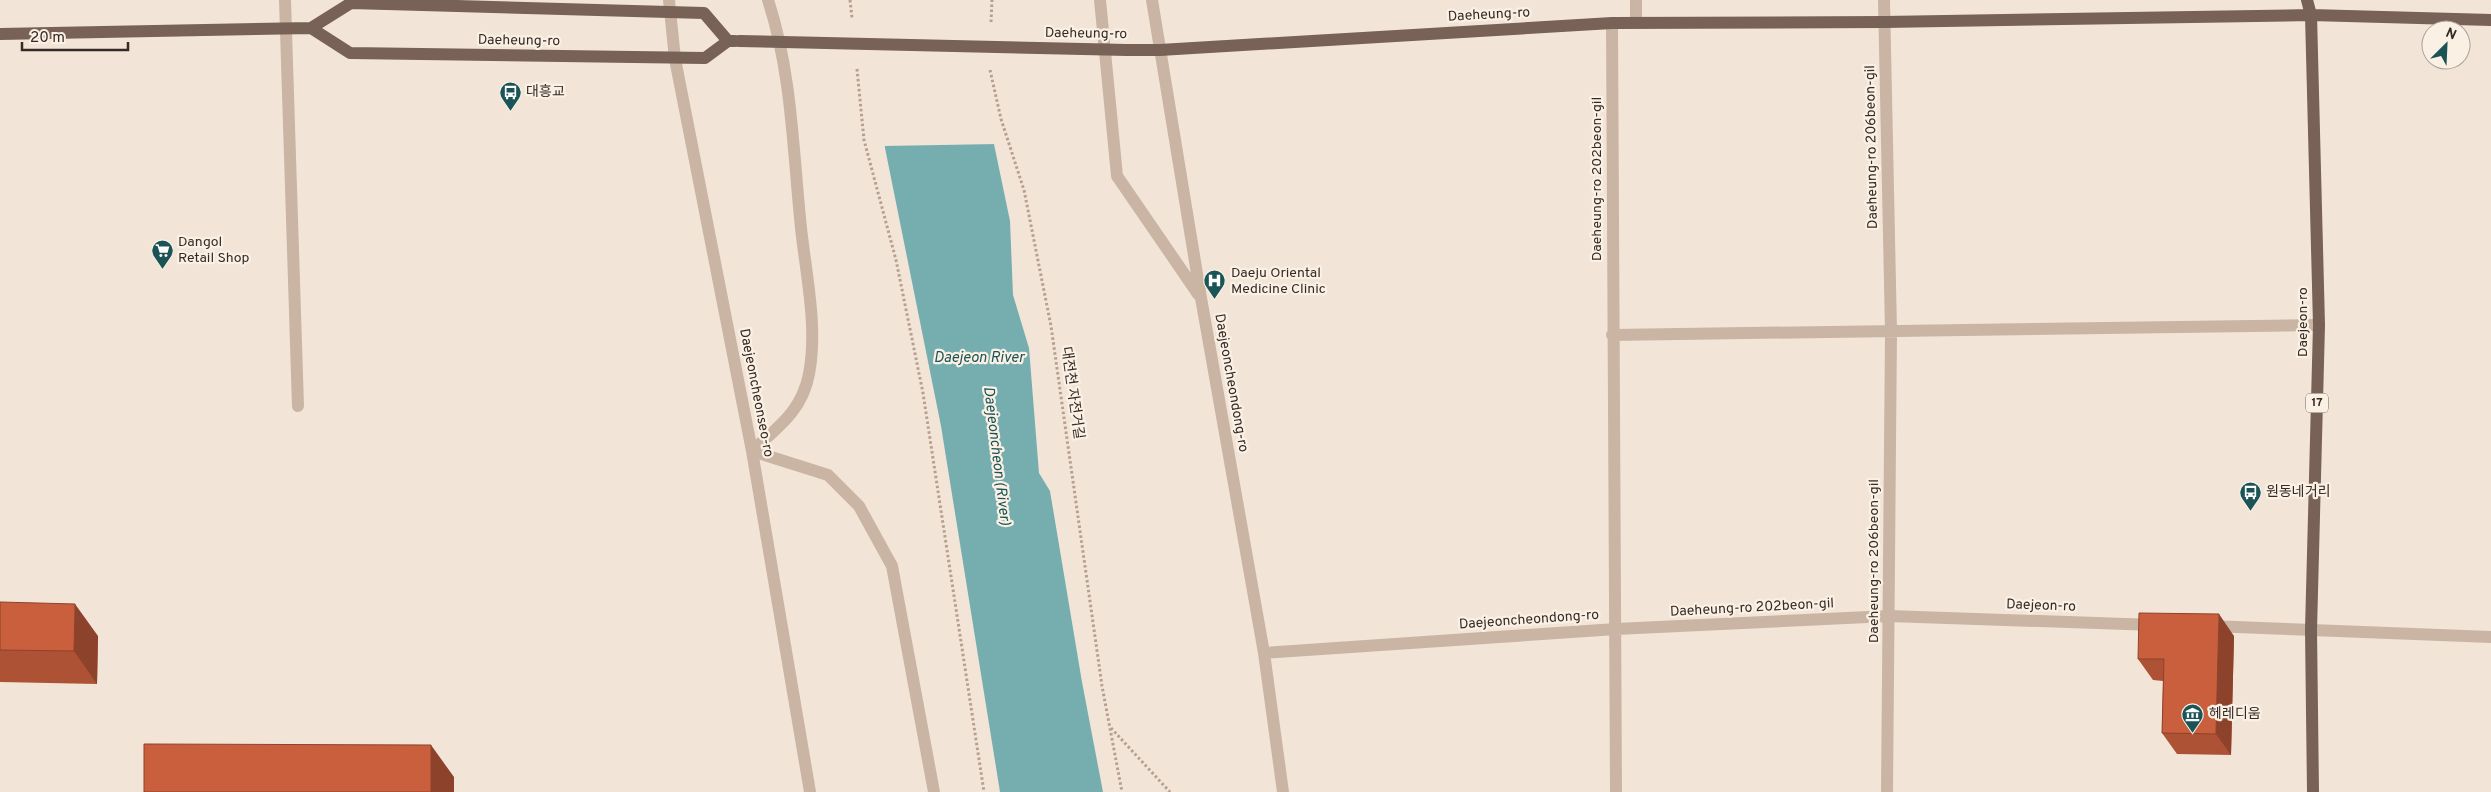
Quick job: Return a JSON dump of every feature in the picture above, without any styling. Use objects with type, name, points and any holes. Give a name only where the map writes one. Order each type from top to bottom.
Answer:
[{"type":"main road","name":"Daejeon-ro","points":[[2307,0],[2311,15],[2319,325],[2311,630],[2313,792]]},
{"type":"main road","name":"Daejeon-ro","points":[[2311,15],[2316,0]]},
{"type":"main road","points":[[0,34],[310,28],[351,3],[669,5],[704,13],[733,41]]},
{"type":"main road","name":"Daeheung-ro","points":[[310,28],[350,53],[675,59],[705,58],[733,41],[1160,50],[1636,22],[1884,22],[2311,15],[2491,20]]},
{"type":"street","points":[[285,0],[298,406]]},
{"type":"street","points":[[768,0],[791,111],[813,338],[809,375],[797,409],[752,451],[828,475],[859,506],[892,566],[934,792]]},
{"type":"street","points":[[1100,0],[1117,176],[1201,298]]},
{"type":"street","name":"Daejeoncheondong-ro","points":[[1152,0],[1201,298],[1264,653],[1283,792]]},
{"type":"street","points":[[1636,0],[1636,22]]},
{"type":"street","name":"Daeheung-ro 206beon-gil","points":[[1884,0],[1891,331],[1887,792]]},
{"type":"street","name":"Daejeoncheonseo-ro","points":[[669,5],[675,59],[752,451],[810,792]]},
{"type":"street","name":"Daeheung-ro 202beon-gil","points":[[1612,23],[1612,335],[1616,792]]},
{"type":"street","points":[[1612,335],[2319,325]]},
{"type":"street","name":"Daeheung-ro 202beon-gil","points":[[1616,629],[1889,616]]},
{"type":"street","name":"Daejeon-ro","points":[[1889,616],[2164,625]]},
{"type":"street","points":[[2193,626],[2491,637]]},
{"type":"street","name":"Daejeoncheondong-ro","points":[[1264,653],[1616,629]]},
{"type":"path","points":[[850,0],[853,28]]},
{"type":"path","points":[[991,26],[992,0]]},
{"type":"path","name":"대전천 자전거길","points":[[988,61],[1000,118],[1024,190],[1051,326],[1102,686],[1122,792]]},
{"type":"path","points":[[857,66],[864,140],[896,260],[923,393],[984,792]]},
{"type":"path","points":[[1111,728],[1170,792]]},
{"type":"water","name":"Daejeon River","points":[[880,0],[964,0],[1010,221],[1013,295],[1029,348],[1039,473],[1050,491],[1082,682],[1103,792],[1000,792],[941,426],[885,148]]},
{"type":"pier","points":[[878,0],[967,0],[997,144],[883,146]]},
{"type":"building","points":[[0,602],[75,604],[74,651],[0,650]]},
{"type":"building","points":[[2139,613],[2219,614],[2216,734],[2162,733],[2164,659],[2138,659]]},
{"type":"building","points":[[144,744],[431,745],[431,792],[144,792]]},
{"type":"place","name":"대흥교","points":[[510,111]]},
{"type":"place","name":"Dangol Retail Shop","points":[[162,269]]},
{"type":"place","name":"Daeju Oriental Medicine Clinic","points":[[1215,300]]},
{"type":"place","name":"원동네거리","points":[[2250,511]]},
{"type":"place","name":"헤레디움","points":[[2193,733]]},
{"type":"water label","name":"Daejeoncheon (River)","points":[[996,456]]}]
